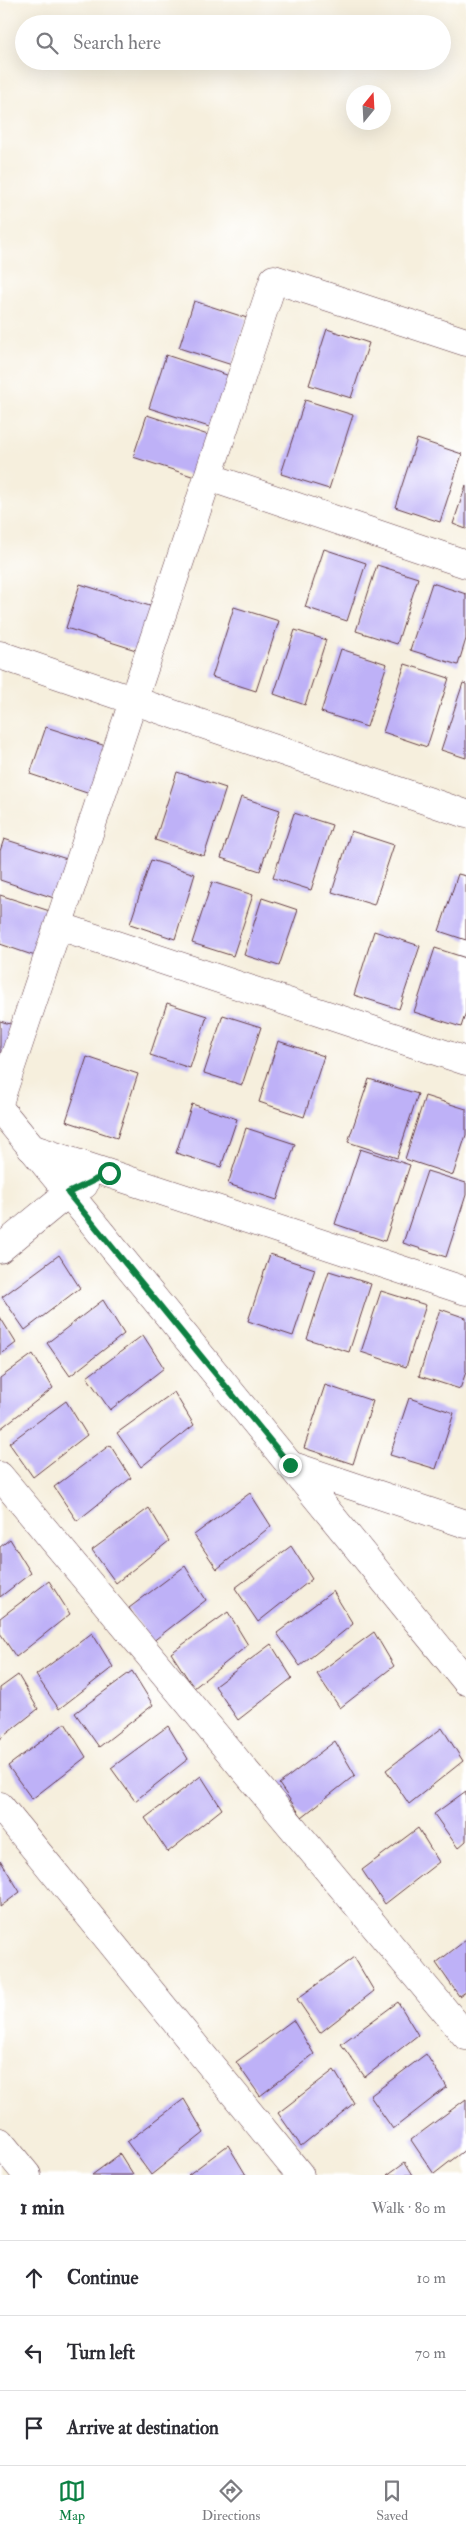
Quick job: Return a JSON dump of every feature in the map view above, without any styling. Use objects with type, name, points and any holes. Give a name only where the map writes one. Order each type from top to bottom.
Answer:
[{"type":"street","points":[[0,1100],[274,279],[466,342]]},
{"type":"street","points":[[209,477],[466,564]]},
{"type":"street","points":[[0,656],[466,814]]},
{"type":"street","points":[[58,926],[466,1061]]},
{"type":"street","points":[[0,1109],[466,1681]]},
{"type":"street","points":[[31,1148],[466,1291]]},
{"type":"street","points":[[0,1249],[68,1193],[109,1173]]},
{"type":"street","points":[[290,1465],[466,1524]]},
{"type":"street","points":[[0,1476],[466,2036]]},
{"type":"street","points":[[0,1806],[300,2175]]},
{"type":"street","points":[[0,2142],[27,2175]]},
{"type":"building","points":[[194,301],[247,318],[232,365],[179,348]]},
{"type":"building","points":[[327,329],[369,343],[351,398],[309,385]]},
{"type":"building","points":[[166,355],[239,379],[222,431],[149,408]]},
{"type":"building","points":[[305,400],[353,415],[329,489],[281,474]]},
{"type":"building","points":[[147,415],[211,436],[198,478],[133,457]]},
{"type":"building","points":[[417,439],[462,454],[440,522],[395,507]]},
{"type":"building","points":[[466,485],[466,529],[453,524]]},
{"type":"building","points":[[324,549],[366,563],[347,621],[305,607]]},
{"type":"building","points":[[377,565],[418,578],[397,644],[356,631]]},
{"type":"building","points":[[432,583],[466,594],[466,639],[458,665],[410,650]]},
{"type":"building","points":[[80,584],[153,607],[139,651],[66,628]]},
{"type":"building","points":[[234,607],[279,621],[256,691],[212,677]]},
{"type":"building","points":[[295,630],[326,640],[305,705],[274,694]]},
{"type":"building","points":[[341,649],[387,664],[367,727],[321,712]]},
{"type":"building","points":[[405,664],[449,678],[427,747],[383,732]]},
{"type":"building","points":[[463,683],[466,684],[466,758],[441,750]]},
{"type":"building","points":[[46,727],[109,747],[93,795],[30,774]]},
{"type":"building","points":[[177,772],[226,788],[204,856],[155,840]]},
{"type":"building","points":[[241,797],[280,810],[260,871],[221,858]]},
{"type":"building","points":[[294,813],[332,825],[311,890],[273,878]]},
{"type":"building","points":[[351,831],[394,845],[374,905],[332,892]]},
{"type":"building","points":[[4,839],[73,861],[60,900],[0,880],[0,851]]},
{"type":"building","points":[[151,860],[195,874],[175,939],[130,924]]},
{"type":"building","points":[[458,874],[466,876],[466,940],[439,931]]},
{"type":"building","points":[[212,882],[253,895],[233,956],[192,943]]},
{"type":"building","points":[[0,895],[59,914],[44,959],[0,944]]},
{"type":"building","points":[[262,898],[298,910],[279,966],[244,955]]},
{"type":"building","points":[[374,931],[420,946],[399,1009],[354,995]]},
{"type":"building","points":[[435,948],[466,958],[466,1012],[461,1027],[414,1012]]},
{"type":"building","points":[[167,1003],[207,1016],[190,1068],[150,1055]]},
{"type":"building","points":[[223,1015],[261,1027],[242,1085],[204,1073]]},
{"type":"building","points":[[0,1021],[17,1026],[0,1077]]},
{"type":"building","points":[[278,1041],[324,1056],[304,1117],[259,1102]]},
{"type":"building","points":[[87,1057],[138,1074],[117,1138],[66,1121]]},
{"type":"building","points":[[369,1079],[418,1094],[397,1158],[348,1142]]},
{"type":"building","points":[[425,1096],[466,1109],[466,1135],[453,1175],[405,1159]]},
{"type":"building","points":[[192,1104],[237,1119],[221,1167],[176,1153]]},
{"type":"building","points":[[246,1128],[295,1144],[277,1200],[228,1184]]},
{"type":"building","points":[[360,1149],[410,1165],[385,1241],[335,1224]]},
{"type":"building","points":[[427,1171],[466,1183],[466,1195],[446,1257],[403,1243]]},
{"type":"building","points":[[270,1254],[315,1269],[293,1336],[248,1321]]},
{"type":"building","points":[[59,1255],[80,1288],[25,1330],[2,1297]]},
{"type":"building","points":[[329,1271],[371,1284],[349,1352],[307,1339]]},
{"type":"building","points":[[381,1291],[426,1305],[406,1367],[361,1352]]},
{"type":"building","points":[[103,1300],[124,1334],[70,1376],[47,1343]]},
{"type":"building","points":[[440,1309],[466,1318],[466,1372],[460,1389],[419,1376]]},
{"type":"building","points":[[0,1317],[16,1343],[0,1355]]},
{"type":"building","points":[[143,1335],[164,1368],[110,1410],[87,1377]]},
{"type":"building","points":[[33,1354],[53,1388],[0,1429],[0,1378]]},
{"type":"building","points":[[325,1385],[373,1401],[353,1464],[304,1448]]},
{"type":"building","points":[[174,1392],[194,1425],[141,1467],[117,1433]]},
{"type":"building","points":[[409,1398],[454,1413],[436,1469],[390,1455]]},
{"type":"building","points":[[66,1401],[87,1435],[33,1477],[9,1443]]},
{"type":"building","points":[[110,1445],[131,1478],[77,1521],[54,1487]]},
{"type":"building","points":[[250,1493],[271,1526],[217,1569],[194,1535]]},
{"type":"building","points":[[149,1508],[169,1541],[116,1583],[92,1550]]},
{"type":"building","points":[[10,1539],[31,1573],[0,1597],[0,1547]]},
{"type":"building","points":[[291,1546],[312,1579],[258,1622],[235,1588]]},
{"type":"building","points":[[185,1566],[206,1600],[152,1642],[129,1608]]},
{"type":"building","points":[[49,1581],[70,1614],[16,1657],[0,1633],[0,1618]]},
{"type":"building","points":[[333,1591],[353,1624],[300,1666],[277,1633]]},
{"type":"building","points":[[228,1612],[248,1645],[194,1688],[171,1653]]},
{"type":"building","points":[[374,1632],[394,1666],[340,1708],[317,1674]]},
{"type":"building","points":[[92,1633],[113,1667],[59,1709],[36,1675]]},
{"type":"building","points":[[271,1644],[292,1678],[238,1720],[215,1686]]},
{"type":"building","points":[[132,1671],[153,1705],[99,1747],[75,1713]]},
{"type":"building","points":[[18,1675],[38,1709],[0,1739],[0,1688]]},
{"type":"building","points":[[65,1723],[86,1757],[32,1799],[8,1766]]},
{"type":"building","points":[[168,1726],[188,1759],[135,1801],[111,1768]]},
{"type":"building","points":[[442,1728],[463,1761],[409,1804],[386,1770]]},
{"type":"building","points":[[335,1741],[355,1775],[302,1817],[279,1784]]},
{"type":"building","points":[[201,1776],[222,1809],[168,1852],[145,1818]]},
{"type":"building","points":[[466,1791],[466,1841],[458,1848],[434,1814]]},
{"type":"building","points":[[418,1828],[439,1862],[385,1904],[362,1870]]},
{"type":"building","points":[[0,1860],[20,1892],[0,1907]]},
{"type":"building","points":[[466,1940],[466,1991],[459,1996],[436,1963]]},
{"type":"building","points":[[354,1957],[374,1991],[320,2033],[297,1999]]},
{"type":"building","points":[[398,2002],[418,2035],[365,2077],[341,2044]]},
{"type":"building","points":[[293,2020],[314,2054],[260,2096],[236,2062]]},
{"type":"building","points":[[426,2054],[447,2087],[393,2129],[370,2096]]},
{"type":"building","points":[[334,2070],[354,2103],[301,2146],[278,2113]]},
{"type":"building","points":[[184,2099],[204,2133],[151,2175],[127,2142]]},
{"type":"building","points":[[466,2099],[466,2149],[434,2174],[411,2140]]},
{"type":"building","points":[[228,2145],[246,2175],[188,2175]]},
{"type":"building","points":[[120,2154],[133,2175],[92,2175]]},
{"type":"building","points":[[405,2162],[413,2175],[387,2175]]},
{"type":"route","points":[[109,1173],[68,1193],[290,1465]]}]
